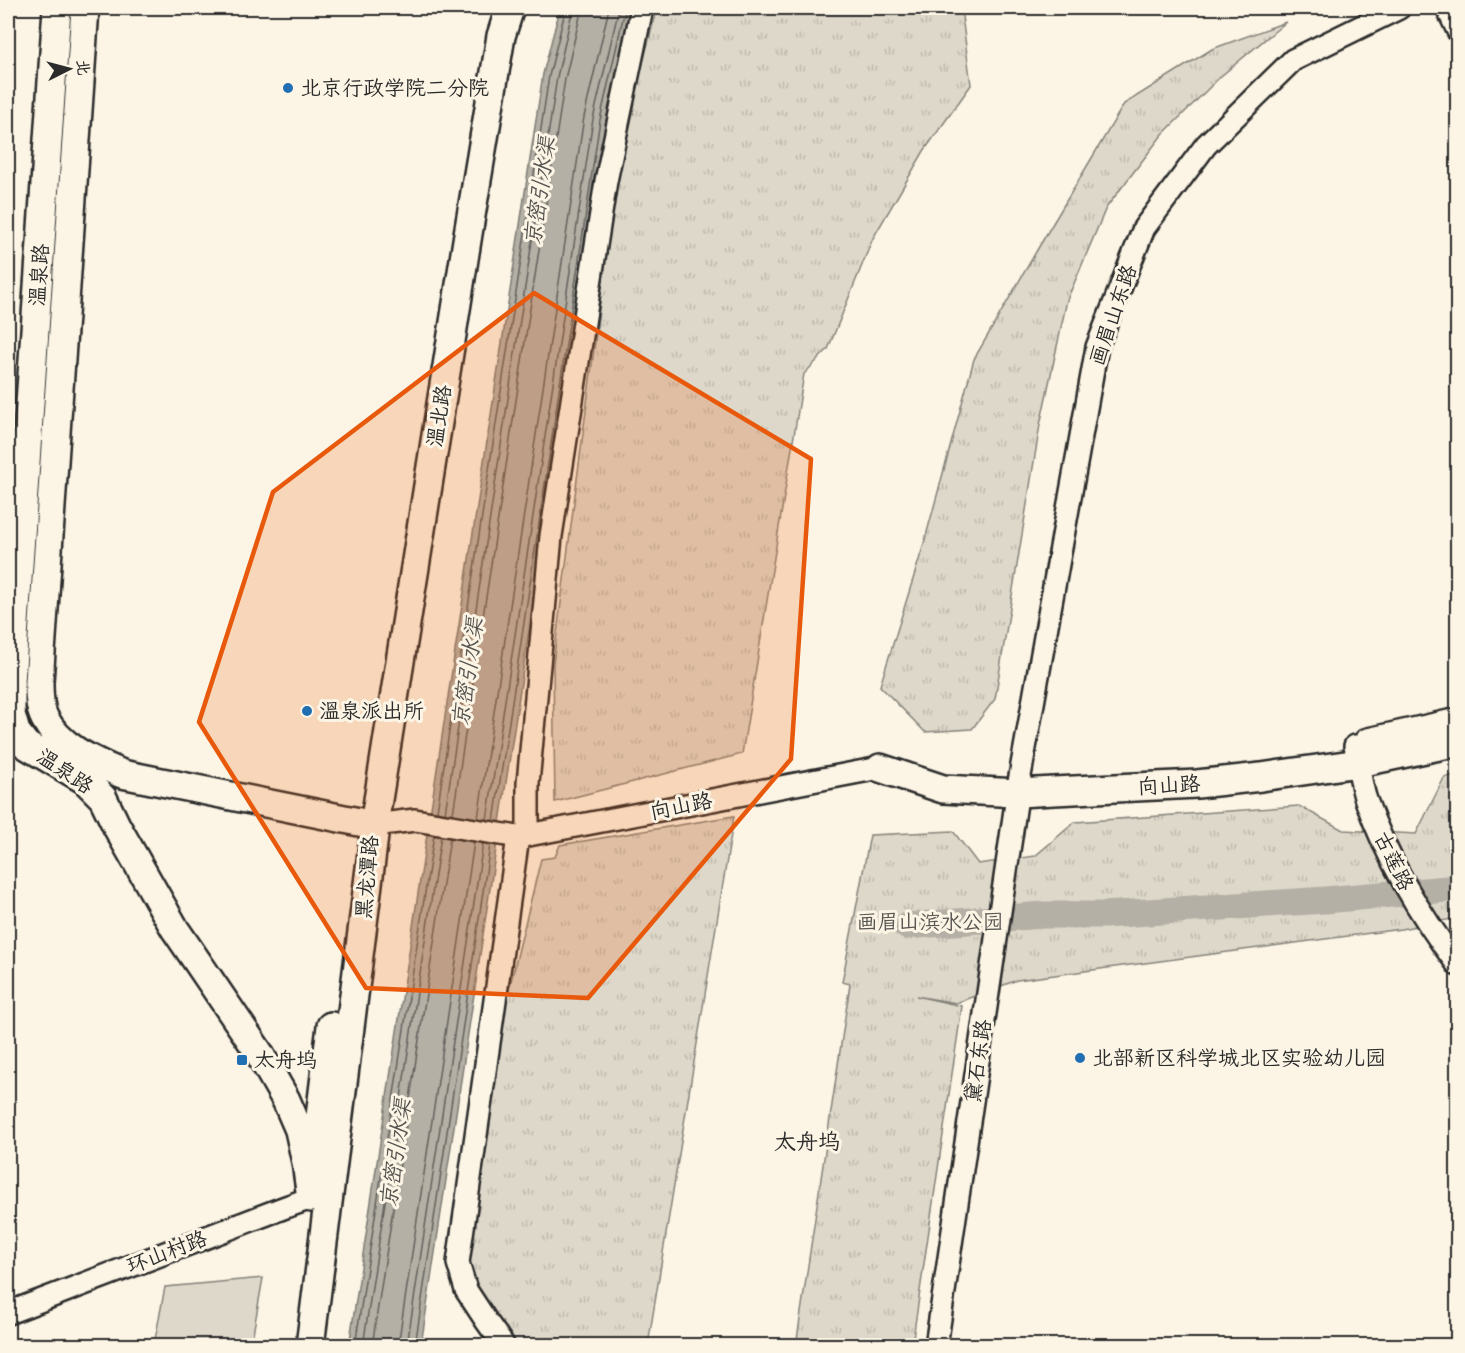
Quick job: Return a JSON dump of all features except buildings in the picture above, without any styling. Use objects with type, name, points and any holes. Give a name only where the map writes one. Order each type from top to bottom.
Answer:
[{"type":"main road","name":"温泉路","points":[[57,8],[11,682],[11,714],[16,732],[26,745],[85,780],[103,798],[175,930],[258,1051],[286,1100],[298,1130],[319,1199]]},
{"type":"main road","name":"温泉路","points":[[85,8],[39,682],[40,703],[45,719],[61,741],[122,774],[374,825]]},
{"type":"main road","name":"温北路","points":[[374,825],[470,222],[501,36],[510,8]]},
{"type":"main road","points":[[11,682],[14,696],[22,700],[31,697],[39,682]]},
{"type":"main road","name":"向山路","points":[[880,768],[943,789],[1019,784],[1197,784],[1261,777],[1357,754],[1458,722]]},
{"type":"main road","name":"向山路","points":[[1357,754],[1458,742]]},
{"type":"main road","name":"黑龙潭路","points":[[310,1346],[319,1199],[319,1113],[357,838],[374,825]]},
{"type":"main road","name":"黑龙潭路","points":[[295,1346],[306,1252],[319,1199]]},
{"type":"street","points":[[504,1346],[466,1290],[458,1263],[523,836],[551,536],[606,181],[642,8]]},
{"type":"street","name":"画眉山东路","points":[[1019,784],[1097,347],[1144,228],[1206,145],[1293,60],[1399,8]]},
{"type":"street","points":[[1447,8],[1458,30]]},
{"type":"street","name":"古莲路","points":[[1357,754],[1365,798],[1396,870],[1433,932],[1458,965]]},
{"type":"street","name":"向山路","points":[[523,836],[880,768]]},
{"type":"street","name":"黛石东路","points":[[936,1346],[1019,784]]},
{"type":"street","points":[[374,825],[415,820],[523,836]]},
{"type":"street","name":"环山村路","points":[[8,1313],[319,1199]]},
{"type":"highlighted area","points":[[534,293],[811,459],[791,759],[588,998],[366,988],[199,722],[273,492]]},
{"type":"green space","points":[[657,8],[961,8],[971,85],[924,151],[873,238],[828,349],[804,374],[742,754],[555,802],[553,664],[619,157]]},
{"type":"green space","points":[[1286,22],[1221,76],[1162,135],[1106,208],[1067,300],[1040,425],[995,699],[972,729],[925,732],[880,686],[923,547],[974,359],[1124,104],[1212,49]]},
{"type":"green space","name":"画眉山滨水公园","points":[[1457,774],[1457,918],[1401,929],[1017,980],[956,1003],[916,996],[962,1006],[912,1345],[796,1346],[850,984],[842,982],[870,835],[953,831],[978,864],[1035,856],[1075,822],[1299,806],[1343,830],[1416,834],[1444,778]]},
{"type":"green space","points":[[734,816],[648,1345],[518,1345],[478,1295],[469,1273],[464,1214],[472,1140],[541,859],[555,857],[560,845]]},
{"type":"green space","points":[[263,1278],[251,1345],[154,1345],[165,1287]]},
{"type":"water","name":"京密引水渠","points":[[560,8],[633,8],[606,121],[421,1345],[349,1346],[543,74]]},
{"type":"waterway","points":[[906,926],[1043,915],[1104,915],[1325,900],[1458,888]]},
{"type":"place","name":"北京行政学院二分院","points":[[288,88]]},
{"type":"place","name":"温泉派出所","points":[[307,711]]},
{"type":"place","name":"北部新区科学城北区实验幼儿园","points":[[1080,1058]]},
{"type":"place","name":"太舟坞","points":[[242,1060]]},
{"type":"district","name":"太舟坞","points":[[807,1141]]}]
